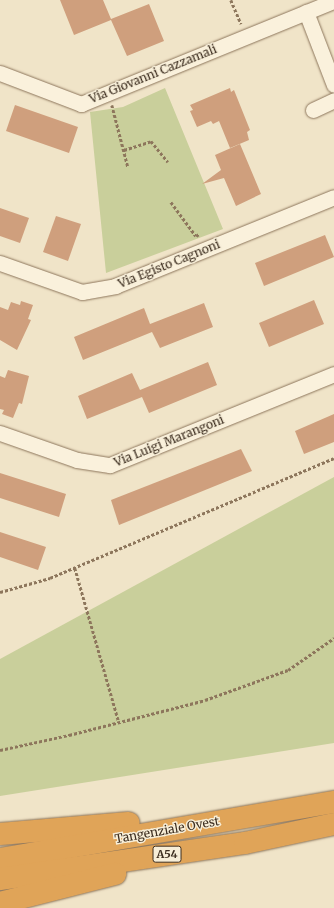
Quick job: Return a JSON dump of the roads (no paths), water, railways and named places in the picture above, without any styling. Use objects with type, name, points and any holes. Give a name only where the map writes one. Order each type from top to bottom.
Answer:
[{"type":"highway","name":"Tangenziale Ovest","points":[[0,859],[334,802]]},
{"type":"highway","points":[[0,834],[305,807]]},
{"type":"highway","name":"Tangenziale Ovest","points":[[0,879],[245,843],[334,824]]},
{"type":"highway","points":[[0,903],[245,843]]},
{"type":"street","name":"Via Giovanni Cazzamali","points":[[0,73],[81,104],[334,1]]},
{"type":"street","points":[[306,12],[334,86]]},
{"type":"street","points":[[313,110],[334,100]]},
{"type":"street","name":"Via Egisto Cagnoni","points":[[0,263],[82,292],[115,286],[334,197]]},
{"type":"street","name":"Via Luigi Marangoni","points":[[0,433],[77,460],[110,465],[334,374]]}]
